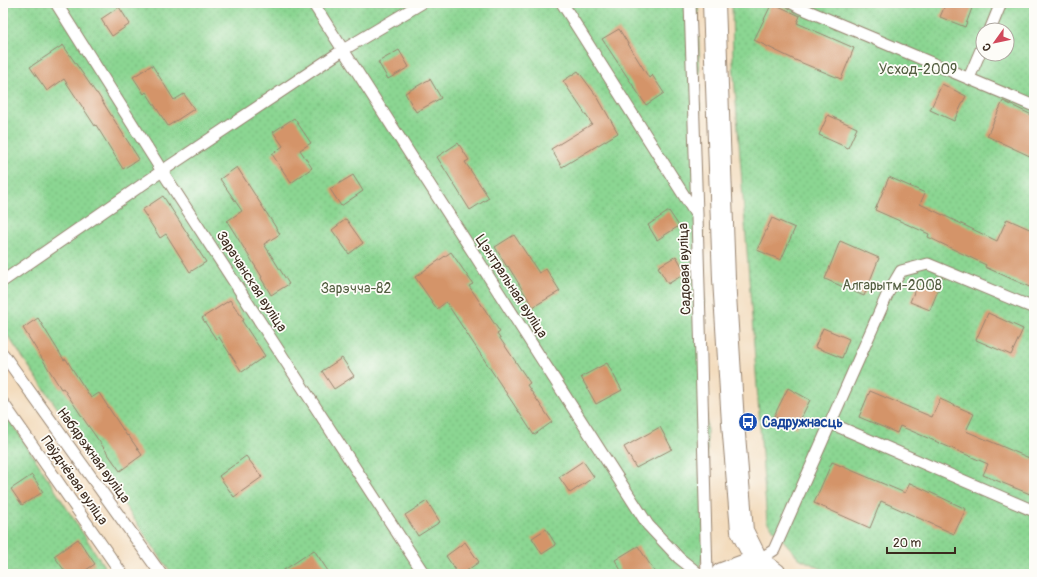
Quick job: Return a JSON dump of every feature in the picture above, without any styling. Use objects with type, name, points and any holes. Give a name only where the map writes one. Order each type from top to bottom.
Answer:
[{"type":"street","points":[[714,3],[724,279],[733,423],[742,531],[757,561],[776,574]]},
{"type":"street","points":[[722,574],[757,561]]},
{"type":"lane","name":"Зарачанская вуліца","points":[[56,3],[162,171],[424,574]]},
{"type":"lane","name":"Цэнтральная вуліца","points":[[313,3],[648,525],[679,558],[699,574]]},
{"type":"lane","points":[[3,281],[162,171],[343,50],[422,3]]},
{"type":"lane","name":"Садовая вуліца","points":[[562,3],[697,216],[707,574]]},
{"type":"lane","points":[[690,3],[697,216]]},
{"type":"lane","points":[[792,3],[1034,106]]},
{"type":"lane","points":[[993,22],[1001,3]]},
{"type":"lane","points":[[969,78],[976,62]]},
{"type":"lane","points":[[757,561],[774,550],[888,293],[901,271],[928,264],[1034,308]]},
{"type":"lane","name":"Набярэжная вуліца","points":[[3,354],[161,574]]},
{"type":"lane","name":"Паўднёвая вуліца","points":[[3,403],[122,574]]},
{"type":"lane","points":[[830,423],[1034,511]]},
{"type":"green space","name":"Зарэчча-82","points":[[3,3],[698,3],[709,531],[698,574],[172,574],[3,329]]},
{"type":"green space","name":"Алгарытм-2008","points":[[732,3],[1034,3],[1034,574],[832,574],[799,558],[767,522],[733,62]]},
{"type":"green space","points":[[3,409],[109,574],[3,574]]},
{"type":"building","points":[[772,3],[800,16],[797,23],[854,48],[841,79],[795,60],[754,40]]},
{"type":"building","points":[[946,3],[961,3],[972,8],[965,27],[940,17]]},
{"type":"building","points":[[119,7],[130,24],[112,36],[101,19]]},
{"type":"building","points":[[619,29],[649,78],[652,75],[664,93],[646,105],[602,39]]},
{"type":"building","points":[[63,45],[97,93],[139,159],[123,169],[96,125],[95,126],[64,79],[47,91],[30,67]]},
{"type":"building","points":[[399,50],[409,67],[388,79],[378,62]]},
{"type":"building","points":[[152,65],[174,100],[184,94],[194,109],[168,126],[146,92],[144,94],[133,77]]},
{"type":"building","points":[[578,71],[598,98],[618,133],[562,167],[551,149],[592,124],[563,81]]},
{"type":"building","points":[[430,79],[441,98],[416,112],[405,93]]},
{"type":"building","points":[[942,84],[966,96],[954,121],[930,110]]},
{"type":"building","points":[[1003,101],[1034,116],[1034,158],[987,136]]},
{"type":"building","points":[[828,115],[857,128],[848,148],[819,135]]},
{"type":"building","points":[[294,118],[311,143],[300,150],[312,168],[291,183],[272,154],[283,146],[273,132]]},
{"type":"building","points":[[458,143],[469,160],[465,162],[489,198],[470,210],[437,157]]},
{"type":"building","points":[[237,167],[280,234],[264,244],[289,284],[271,295],[261,278],[262,277],[227,221],[242,211],[220,179]]},
{"type":"building","points":[[353,175],[363,191],[341,206],[330,189]]},
{"type":"building","points":[[889,177],[925,193],[920,204],[997,241],[1007,219],[1034,231],[1034,289],[985,267],[986,265],[928,237],[929,234],[875,210]]},
{"type":"building","points":[[163,196],[206,262],[190,272],[166,234],[160,238],[142,210]]},
{"type":"building","points":[[669,211],[679,226],[657,240],[648,225]]},
{"type":"building","points":[[772,218],[795,228],[781,260],[757,250]]},
{"type":"building","points":[[346,219],[363,243],[349,254],[332,230]]},
{"type":"building","points":[[514,235],[539,273],[546,269],[560,291],[533,307],[495,247]]},
{"type":"building","points":[[840,241],[879,258],[864,296],[825,279]]},
{"type":"building","points":[[451,252],[473,284],[469,286],[500,332],[497,334],[530,383],[527,385],[552,422],[534,435],[446,302],[437,309],[415,277]]},
{"type":"building","points":[[676,256],[686,273],[668,284],[658,267]]},
{"type":"building","points":[[919,280],[939,288],[930,310],[910,302]]},
{"type":"building","points":[[230,300],[244,320],[242,321],[265,356],[242,372],[219,337],[216,339],[202,318]]},
{"type":"building","points":[[988,313],[1023,329],[1011,355],[976,340]]},
{"type":"building","points":[[38,318],[64,360],[66,359],[91,398],[99,393],[127,436],[128,435],[142,455],[120,471],[63,388],[61,389],[23,328]]},
{"type":"building","points":[[823,328],[849,339],[842,358],[815,347]]},
{"type":"building","points":[[342,358],[354,376],[334,389],[322,371]]},
{"type":"building","points":[[607,363],[622,390],[596,404],[581,377]]},
{"type":"building","points":[[788,388],[810,400],[796,428],[774,416]]},
{"type":"building","points":[[870,391],[932,417],[940,399],[974,414],[966,431],[1034,460],[1034,484],[1030,494],[983,475],[988,464],[900,426],[897,433],[859,417]]},
{"type":"building","points":[[660,427],[672,449],[636,468],[624,447]]},
{"type":"building","points":[[246,456],[262,477],[234,497],[219,476]]},
{"type":"building","points":[[583,461],[594,477],[570,493],[559,477]]},
{"type":"building","points":[[832,462],[905,493],[910,483],[966,509],[954,534],[881,501],[870,528],[814,503]]},
{"type":"building","points":[[32,475],[43,492],[22,505],[11,489]]},
{"type":"building","points":[[427,501],[440,522],[418,536],[405,515]]},
{"type":"building","points":[[546,529],[556,545],[542,554],[532,538]]},
{"type":"building","points":[[78,539],[95,564],[80,574],[67,574],[54,556]]},
{"type":"building","points":[[465,542],[479,562],[462,574],[458,574],[446,556]]},
{"type":"building","points":[[638,546],[656,574],[623,574],[615,560]]},
{"type":"building","points":[[314,550],[330,574],[278,574]]},
{"type":"place","name":"Садружнасць","points":[[748,422]]},
{"type":"park label","name":"Усход-2009","points":[[918,69]]}]
